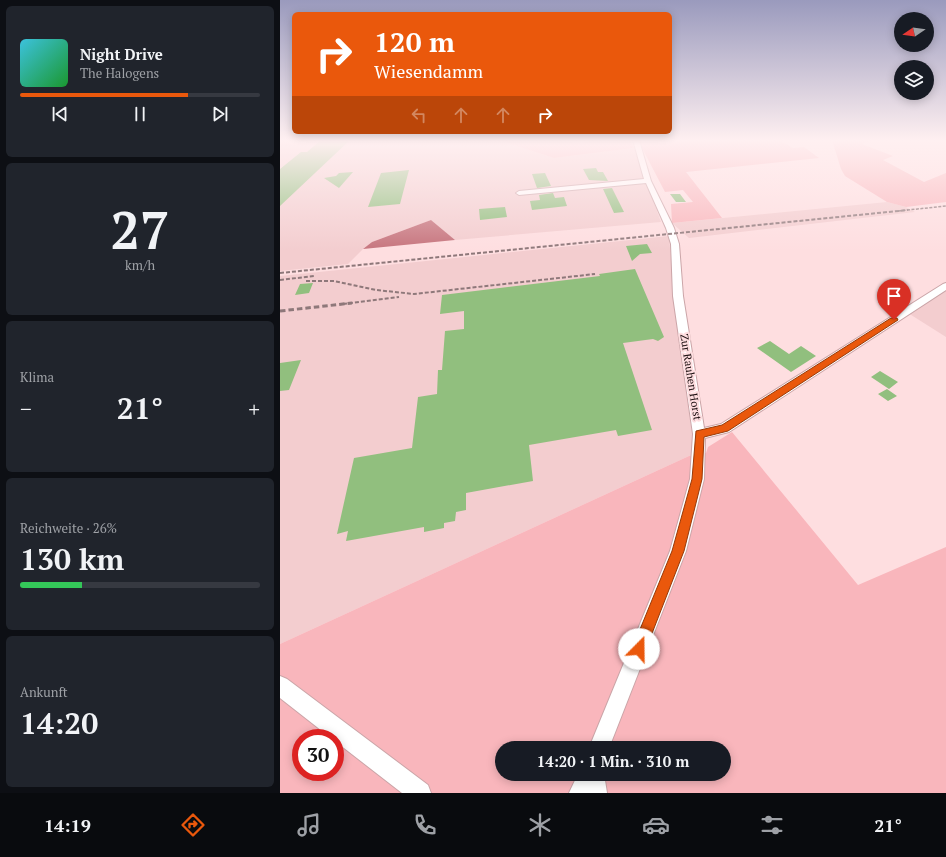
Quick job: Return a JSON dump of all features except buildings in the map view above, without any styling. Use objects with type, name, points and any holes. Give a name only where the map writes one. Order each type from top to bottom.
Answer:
[{"type":"street","name":"Zur Rauhen Horst","points":[[602,741],[678,551],[697,479],[699,434],[678,296],[675,244],[670,228],[647,177]]},
{"type":"street","points":[[519,193],[648,181]]},
{"type":"street","points":[[699,434],[724,428],[946,286]]},
{"type":"street","points":[[280,686],[420,793]]},
{"type":"street","points":[[580,793],[586,781]]},
{"type":"street","points":[[594,781],[596,793]]},
{"type":"shaded area","points":[[280,177],[645,177],[661,222],[455,240],[431,220],[372,242],[348,264],[280,271]]},
{"type":"shaded area","points":[[657,177],[690,177],[722,218],[672,223],[671,204],[693,202],[683,190],[665,192]]},
{"type":"shaded area","points":[[847,177],[915,177],[924,182],[936,177],[946,177],[946,202],[906,207],[887,202]]},
{"type":"shaded area","points":[[887,202],[906,207],[915,212],[689,238],[672,223]]},
{"type":"shaded area","points":[[431,220],[455,240],[363,249],[372,242]]},
{"type":"shaded area","points":[[669,236],[676,320],[695,455],[689,456],[280,644],[280,276]]},
{"type":"shaded area","points":[[946,289],[946,337],[908,313]]},
{"type":"shaded area","points":[[732,432],[858,585],[946,547],[946,793],[280,793],[280,644],[689,456],[706,453],[708,447]]},
{"type":"railway","points":[[898,211],[946,206]]},
{"type":"railway","points":[[280,273],[908,210]]},
{"type":"railway","points":[[306,281],[334,281],[376,290],[414,294],[595,274]]},
{"type":"railway","points":[[280,280],[314,276]]},
{"type":"railway","points":[[343,304],[399,297]]},
{"type":"railway","points":[[343,304],[352,303]]},
{"type":"railway","points":[[280,311],[343,304]]},
{"type":"route","points":[[639,649],[678,551],[697,479],[699,434],[724,428],[894,320]]}]
